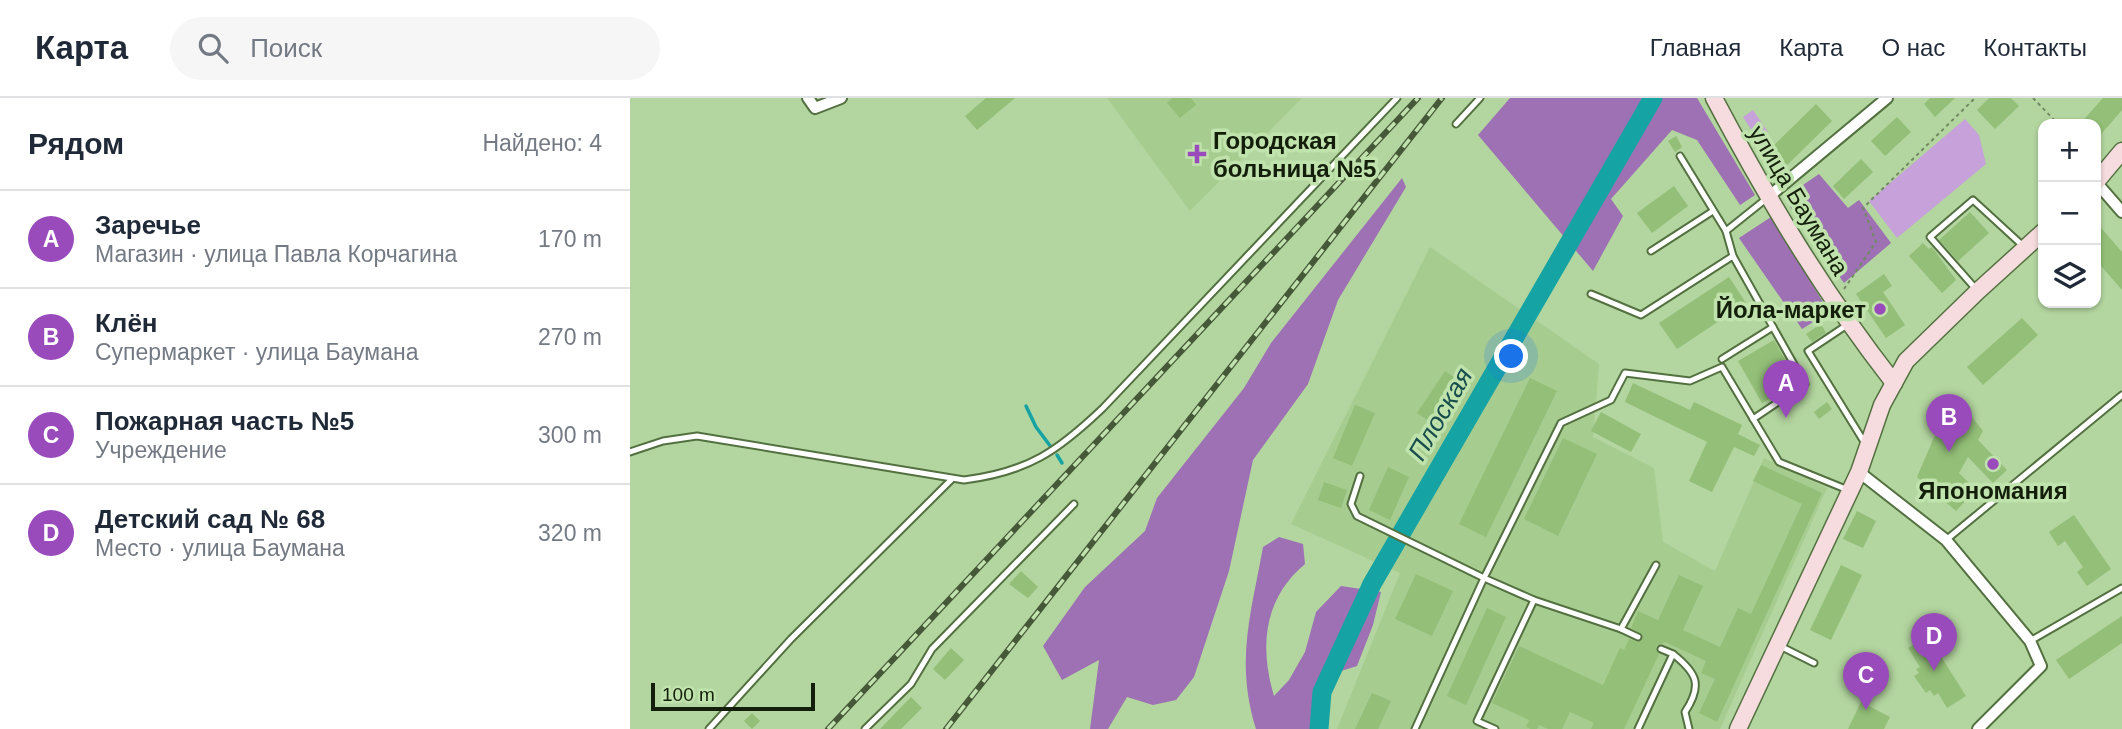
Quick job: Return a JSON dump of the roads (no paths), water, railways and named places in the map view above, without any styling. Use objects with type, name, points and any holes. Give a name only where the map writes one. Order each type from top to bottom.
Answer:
[{"type":"main road","name":"улица Баумана","points":[[1714,98],[1767,198],[1849,324]]},
{"type":"main road","points":[[2101,176],[2122,151]]},
{"type":"main road","points":[[1738,729],[1859,472],[1882,405],[1906,361],[2038,236]]},
{"type":"main road","points":[[1849,324],[1894,383]]},
{"type":"street","points":[[807,98],[816,108],[841,98]]},
{"type":"street","points":[[1767,198],[1887,98]]},
{"type":"street","points":[[2101,188],[2122,212]]},
{"type":"street","points":[[1859,472],[1946,540],[2030,640],[2041,666],[1978,729]]},
{"type":"lane","points":[[630,452],[663,441],[697,436],[951,480],[998,474],[1052,453],[1069,441],[1397,98]]},
{"type":"lane","points":[[1456,124],[1480,98]]},
{"type":"lane","points":[[1680,156],[1726,231],[1733,256],[1805,384],[1753,419]]},
{"type":"lane","points":[[1726,231],[1767,198]]},
{"type":"lane","points":[[1978,291],[1930,237],[1973,200],[2025,248]]},
{"type":"lane","points":[[1650,251],[1713,211]]},
{"type":"lane","points":[[1591,294],[1641,315],[1733,256]]},
{"type":"lane","points":[[1849,324],[1808,351],[1867,448]]},
{"type":"lane","points":[[1722,359],[1773,327]]},
{"type":"lane","points":[[1415,729],[1484,578],[1561,423],[1611,400],[1625,373],[1690,381],[1722,368],[1779,463],[1850,491]]},
{"type":"lane","points":[[1946,540],[2122,395]]},
{"type":"lane","points":[[1360,476],[1351,504],[1352,511],[1484,578],[1534,600],[1622,629],[1638,637]]},
{"type":"lane","points":[[709,729],[810,620],[951,480]]},
{"type":"lane","points":[[865,729],[911,684],[932,649],[1074,504]]},
{"type":"lane","points":[[1622,629],[1656,565]]},
{"type":"lane","points":[[2030,640],[2122,588]]},
{"type":"lane","points":[[1494,729],[1477,721],[1534,600]]},
{"type":"lane","points":[[1777,644],[1814,663]]},
{"type":"lane","points":[[1661,649],[1673,654],[1690,668],[1695,680],[1695,697],[1685,712],[1689,729]]},
{"type":"lane","points":[[1638,729],[1673,654]]},
{"type":"waterway","name":"Плоская","points":[[1319,729],[1322,692],[1372,584],[1653,98]]},
{"type":"waterway","points":[[1026,406],[1036,427],[1051,447]]},
{"type":"waterway","points":[[1057,455],[1062,463]]},
{"type":"railway","points":[[828,729],[1418,98]]},
{"type":"railway","points":[[946,729],[1442,98]]},
{"type":"place","name":"Городская больница №5","points":[[1197,154]]},
{"type":"place","name":"Йола-маркет","points":[[1880,309]]},
{"type":"place","name":"Заречье","points":[[1786,418]]},
{"type":"place","name":"Клён","points":[[1949,452]]},
{"type":"place","name":"Япономания","points":[[1993,464]]},
{"type":"place","name":"Детский сад № 68","points":[[1934,671]]},
{"type":"place","name":"Пожарная часть №5","points":[[1866,710]]}]
